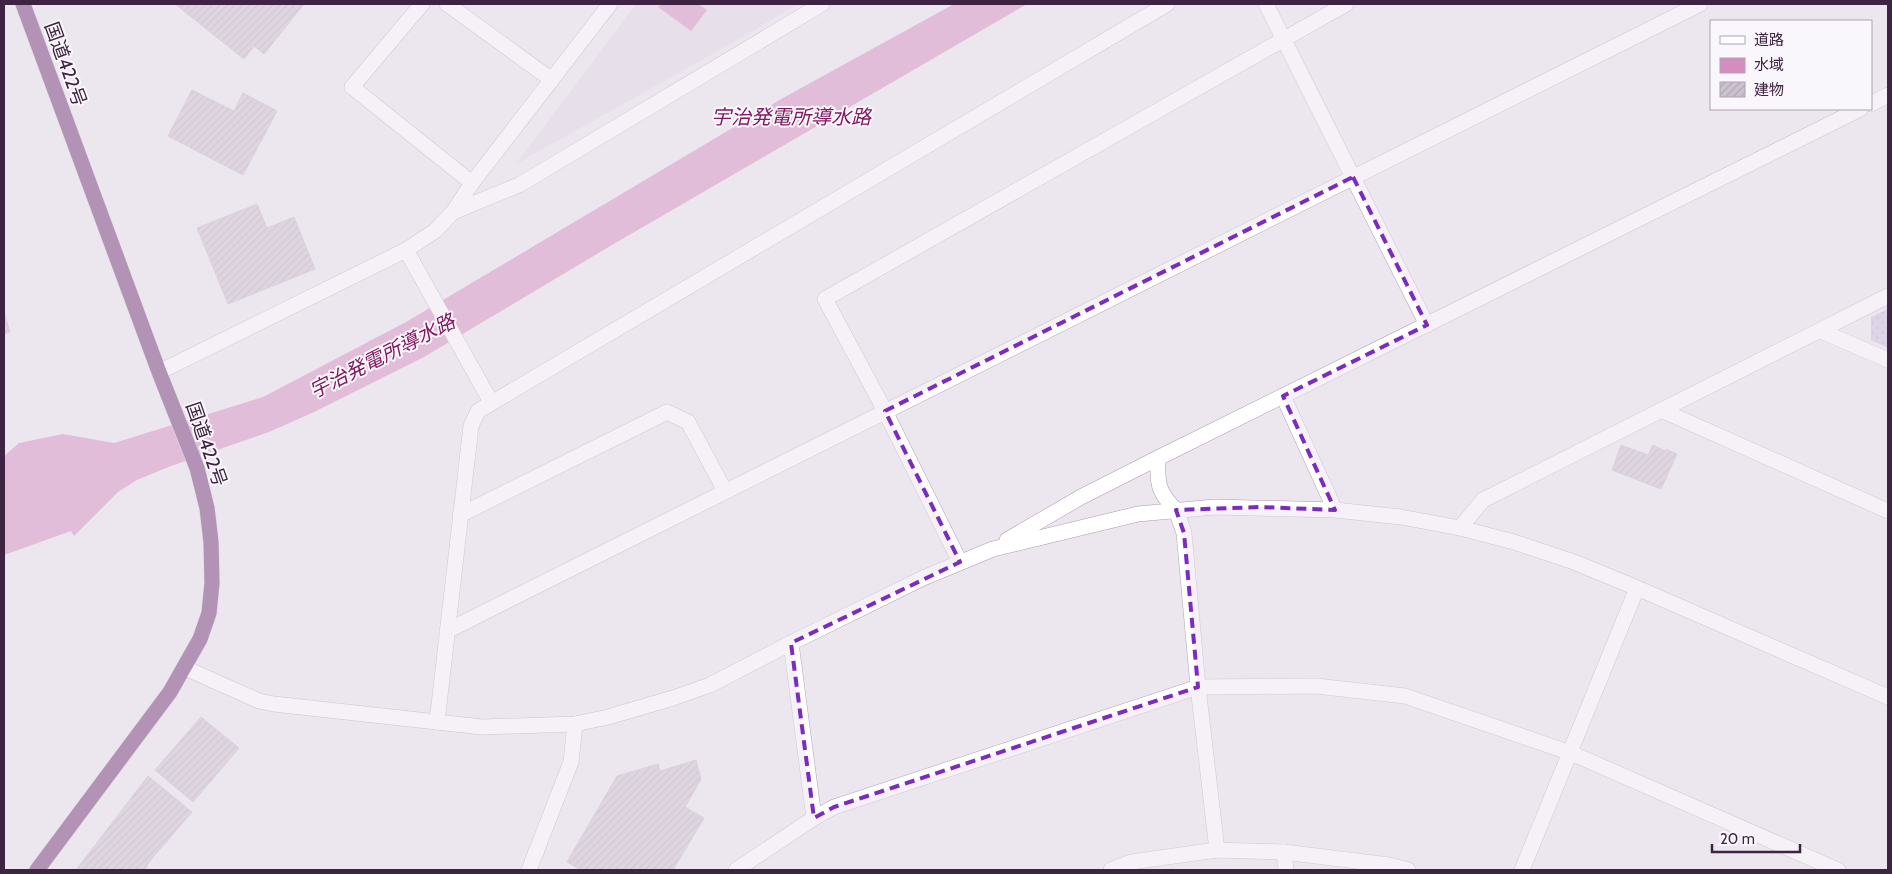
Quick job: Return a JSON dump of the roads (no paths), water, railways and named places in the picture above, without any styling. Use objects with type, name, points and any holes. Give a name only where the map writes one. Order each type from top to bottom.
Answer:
[{"type":"highway","name":"国道422号","points":[[23,4],[159,372],[197,468],[207,508],[211,542],[212,583],[209,613],[200,639],[185,668],[170,692],[37,870]]},
{"type":"street","points":[[422,4],[352,87],[472,183]]},
{"type":"street","points":[[447,4],[552,80]]},
{"type":"street","points":[[159,372],[406,250],[435,231],[453,212],[472,183],[610,4]]},
{"type":"street","points":[[453,212],[519,184],[822,4]]},
{"type":"street","points":[[437,722],[471,426],[478,411],[490,402],[1168,4]]},
{"type":"street","points":[[1266,4],[1427,324]]},
{"type":"street","points":[[960,562],[885,411],[825,299],[1346,4]]},
{"type":"street","points":[[447,631],[1700,4]]},
{"type":"street","points":[[1872,103],[1888,95]]},
{"type":"street","points":[[993,549],[1081,498],[1158,458],[1858,110]]},
{"type":"street","points":[[406,250],[490,402]]},
{"type":"street","points":[[1460,528],[1483,500],[1888,296]]},
{"type":"street","points":[[1821,331],[1888,360]]},
{"type":"street","points":[[1283,396],[1335,510]]},
{"type":"street","points":[[1660,410],[1888,510]]},
{"type":"street","points":[[460,514],[667,412],[688,422],[725,491]]},
{"type":"street","points":[[1158,458],[1157,477],[1162,496],[1176,510],[1184,533],[1198,687],[1218,850]]},
{"type":"street","points":[[185,668],[259,701],[274,704],[482,727],[575,724],[608,717],[710,685],[791,643],[960,562],[993,549],[1129,516],[1215,507],[1261,507],[1335,510],[1401,517],[1460,528],[1514,542],[1574,562],[1637,588],[1888,697]]},
{"type":"street","points":[[1522,870],[1572,753],[1637,588]]},
{"type":"street","points":[[791,643],[814,818]]},
{"type":"street","points":[[736,870],[814,818],[834,807],[1198,687],[1316,686],[1405,696],[1572,753],[1838,870]]},
{"type":"street","points":[[529,870],[571,762],[575,724]]},
{"type":"street","points":[[1111,870],[1131,862],[1218,850],[1284,852],[1390,865],[1408,870]]},
{"type":"street","points":[[1284,852],[1286,870]]},
{"type":"water","points":[[661,4],[698,4],[707,10],[691,31],[658,7]]},
{"type":"water","name":"宇治発電所導水路","points":[[954,4],[1027,4],[612,245],[424,357],[312,413],[269,432],[171,466],[137,480],[118,492],[74,536],[71,531],[4,555],[4,456],[19,443],[63,434],[114,443],[263,397],[406,322],[783,98]]}]
